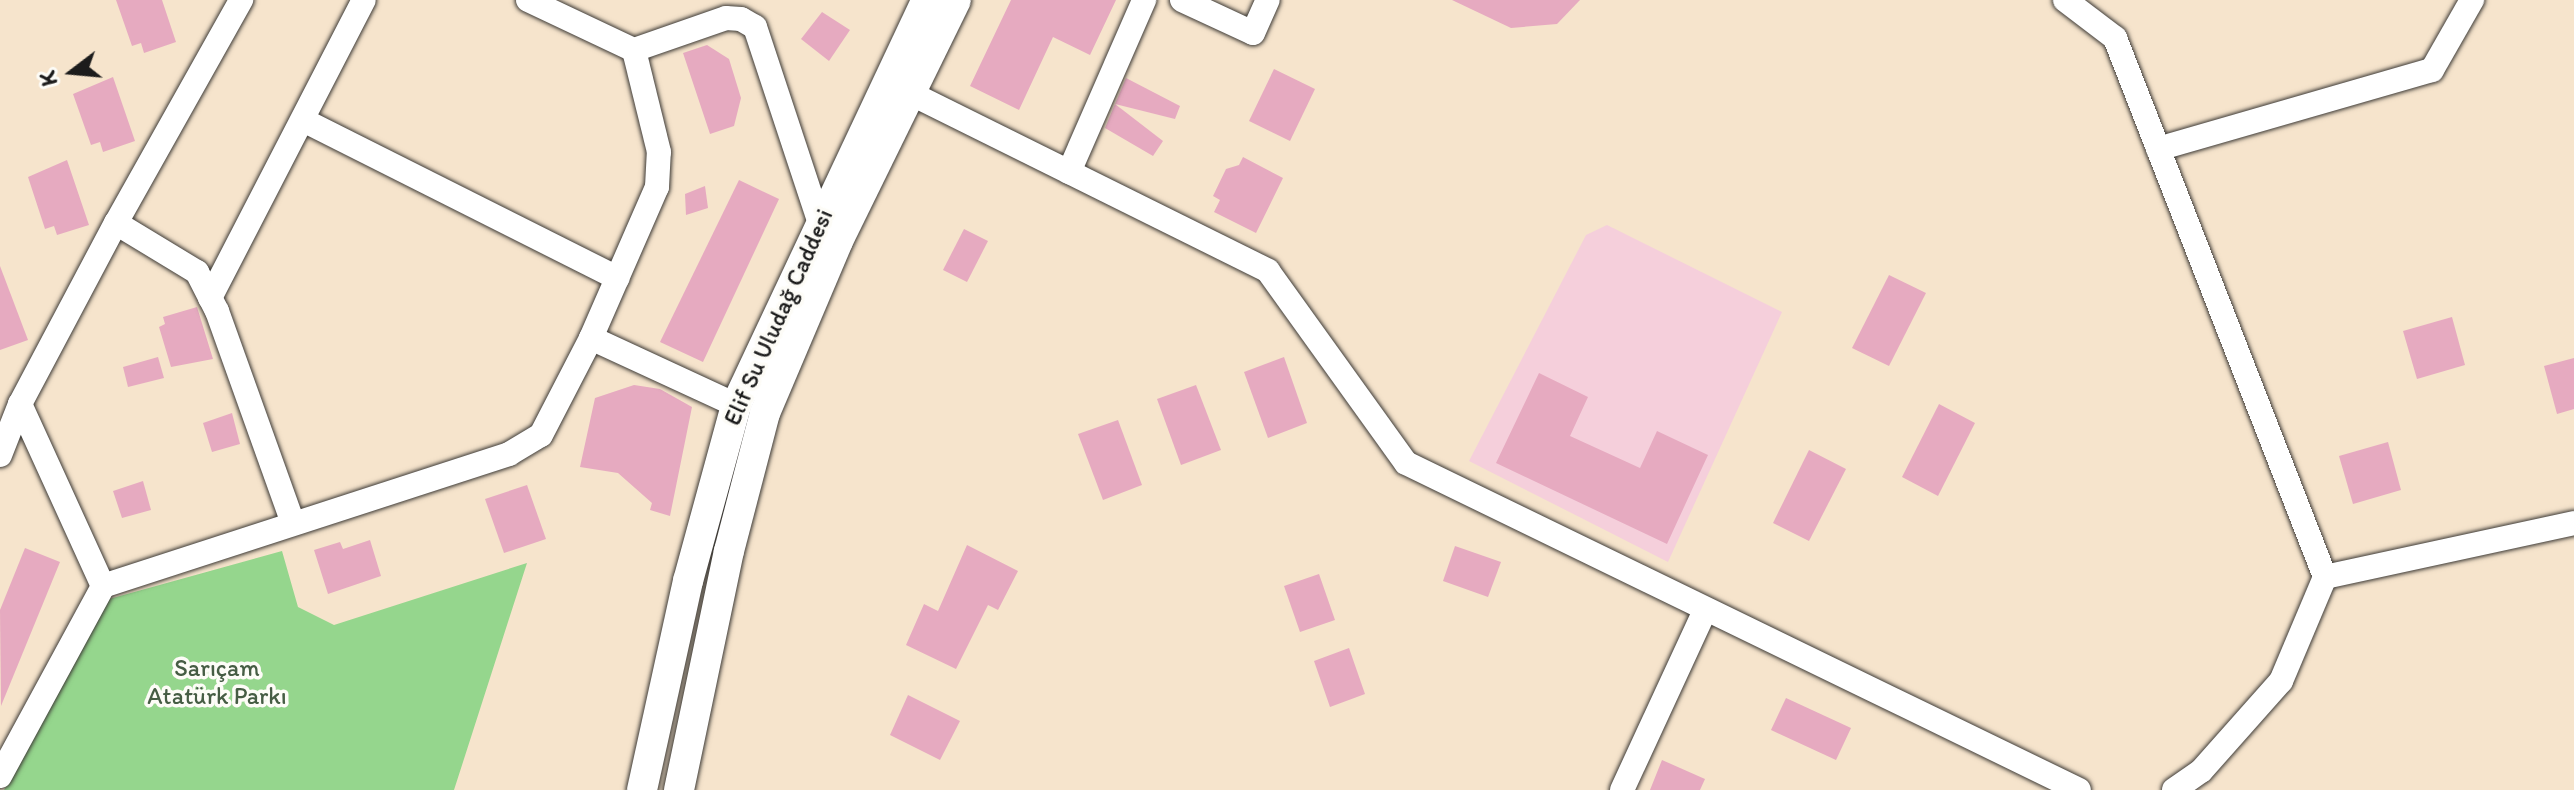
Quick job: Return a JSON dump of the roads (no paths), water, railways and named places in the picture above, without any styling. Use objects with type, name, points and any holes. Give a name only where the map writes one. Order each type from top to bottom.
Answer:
[{"type":"main road","name":"Elif Su Uludağ Caddesi","points":[[642,790],[688,581],[736,405],[819,221],[927,0]]},
{"type":"main road","name":"Elif Su Uludağ Caddesi","points":[[679,790],[729,551],[765,413],[908,92],[956,0]]},
{"type":"street","points":[[0,455],[20,404],[116,223],[241,0]]},
{"type":"street","points":[[210,298],[364,0]]},
{"type":"street","points":[[528,0],[634,50],[726,18],[741,19],[755,27],[819,221]]},
{"type":"street","points":[[1069,172],[1144,0]]},
{"type":"street","points":[[1182,0],[1253,33],[1268,0]]},
{"type":"street","points":[[2065,0],[2115,38],[2325,577],[2281,681],[2201,771],[2174,790]]},
{"type":"street","points":[[2158,149],[2432,70],[2472,0]]},
{"type":"street","points":[[0,776],[103,586],[509,454],[541,435],[591,338],[657,187],[659,152],[634,50]]},
{"type":"street","points":[[908,92],[1268,271],[1406,463],[2079,790]]},
{"type":"street","points":[[303,120],[617,278]]},
{"type":"street","points":[[116,223],[197,272],[210,298],[293,523]]},
{"type":"street","points":[[591,338],[736,405]]},
{"type":"street","points":[[20,404],[103,586]]},
{"type":"street","points":[[2325,577],[2574,523]]},
{"type":"street","points":[[1622,790],[1705,610]]},
{"type":"park label","name":"Sarıçam Atatürk Parkı","points":[[217,682]]}]
